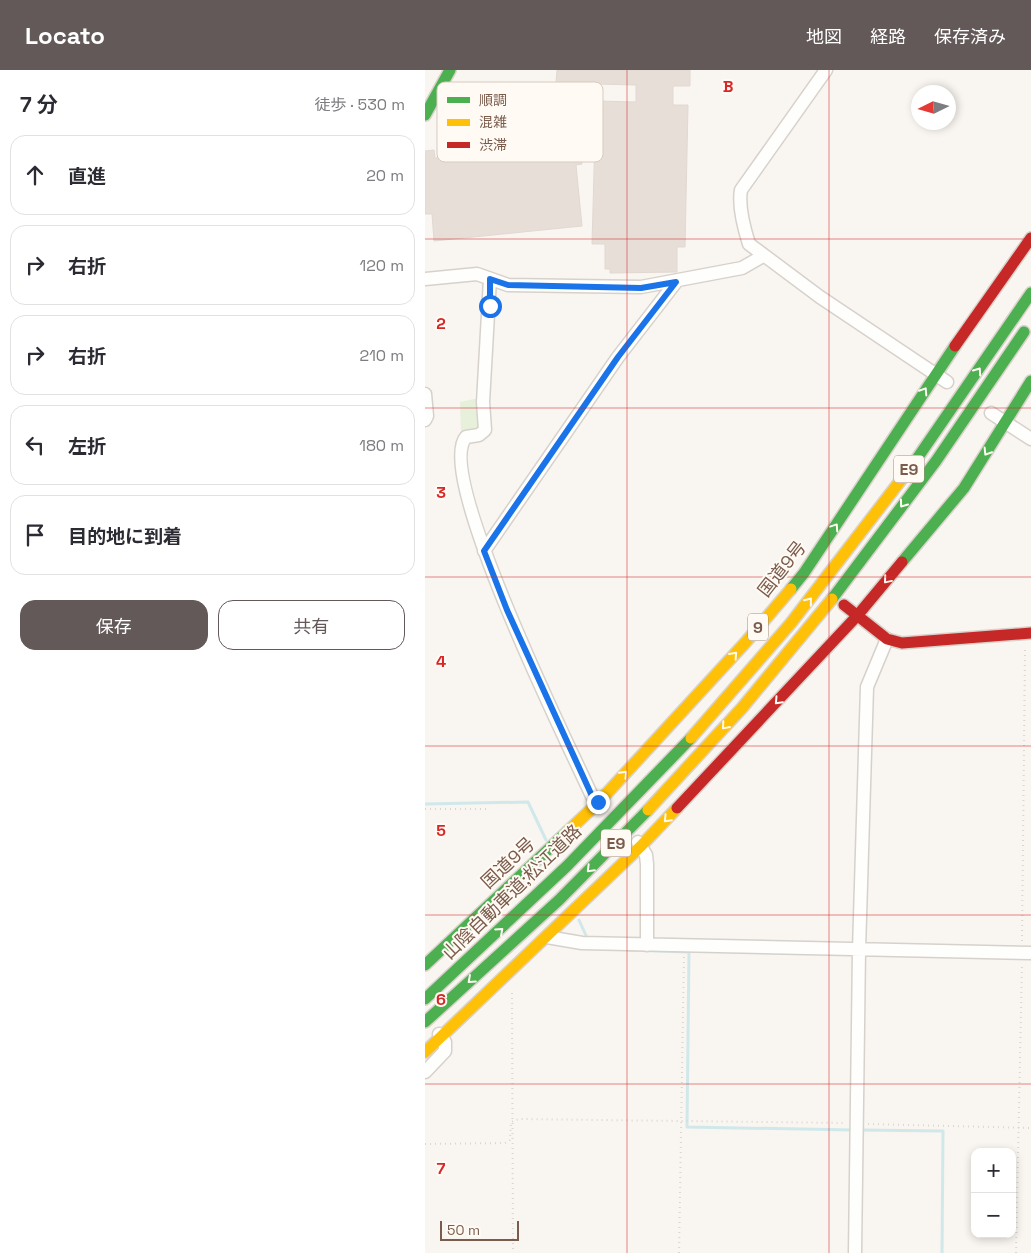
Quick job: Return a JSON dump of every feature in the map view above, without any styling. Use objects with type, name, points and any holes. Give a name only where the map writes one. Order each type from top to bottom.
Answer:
[{"type":"main road","points":[[443,82],[450,70]]},
{"type":"main road","points":[[425,115],[437,93]]},
{"type":"main road","name":"国道9号","points":[[425,965],[598,802],[745,643],[804,573],[935,374],[1031,238]]},
{"type":"main road","name":"山陰自動車道;松江道路","points":[[425,999],[527,906],[623,810],[702,726],[778,638],[854,544],[975,377],[1031,293]]},
{"type":"main road","name":"山陰自動車道;松江道路","points":[[425,1022],[543,915],[637,823],[716,737],[791,649],[862,560],[987,387],[1031,320]]},
{"type":"main road","points":[[425,1052],[440,1035],[547,937],[639,844],[857,616],[964,488],[1031,381]]},
{"type":"main road","points":[[804,573],[813,581]]},
{"type":"main road","points":[[844,605],[887,638],[916,643],[1031,633]]},
{"type":"street","points":[[826,70],[741,190],[740,196],[745,233],[749,244],[820,297],[947,382]]},
{"type":"street","points":[[425,279],[477,274],[508,285],[641,288],[742,268],[763,256]]},
{"type":"street","points":[[490,279],[483,402],[485,430],[482,434],[464,439],[461,460],[484,551],[507,610],[592,796],[608,813]]},
{"type":"street","points":[[484,551],[618,357],[676,282]]},
{"type":"street","points":[[425,394],[427,416],[425,420]]},
{"type":"street","points":[[991,412],[1031,439]]},
{"type":"street","points":[[855,1253],[859,950],[867,687],[887,638]]},
{"type":"street","points":[[639,844],[646,855],[647,864],[647,944]]},
{"type":"street","points":[[547,937],[582,943],[1031,953]]},
{"type":"street","points":[[425,1072],[445,1051],[445,1042],[440,1035]]},
{"type":"path","points":[[425,809],[487,809]]},
{"type":"path","points":[[679,1253],[679,1121],[684,954]]},
{"type":"path","points":[[512,1008],[513,1253]]},
{"type":"path","points":[[513,1121],[689,1121]]},
{"type":"path","points":[[425,1144],[505,1143],[510,1140],[510,1126],[513,1121]]},
{"type":"green space","points":[[479,398],[479,431],[461,432],[460,402]]},
{"type":"building","points":[[557,70],[690,70],[690,86],[673,86],[673,105],[688,105],[685,247],[677,247],[677,272],[610,273],[610,269],[605,269],[605,244],[592,244],[594,162],[603,162],[603,101],[636,102],[636,85],[603,84],[603,82],[556,82]]},
{"type":"building","points":[[434,150],[435,158],[437,158],[437,162],[582,162],[582,164],[576,165],[582,226],[434,241],[432,214],[425,214],[425,151]]},
{"type":"waterway","points":[[425,804],[528,802],[546,840]]},
{"type":"waterway","points":[[579,920],[588,940]]},
{"type":"waterway","points":[[628,950],[689,952],[687,1127],[854,1130]]},
{"type":"waterway","points":[[861,1130],[943,1131],[942,1253]]},
{"type":"traffic: fast","points":[[443,82],[450,70]]},
{"type":"traffic: fast","points":[[425,115],[437,93]]},
{"type":"traffic: fast","points":[[914,463],[1031,293]]},
{"type":"traffic: fast","points":[[832,599],[936,461],[1024,332]]},
{"type":"traffic: fast","points":[[791,589],[804,573],[955,346]]},
{"type":"traffic: fast","points":[[902,562],[964,488],[1031,381]]},
{"type":"traffic: fast","points":[[425,999],[567,866],[691,738]]},
{"type":"traffic: fast","points":[[425,1022],[559,900],[648,810]]},
{"type":"traffic: fast","points":[[425,965],[568,831]]},
{"type":"traffic: slow","points":[[691,738],[791,623],[914,463]]},
{"type":"traffic: slow","points":[[568,831],[598,803],[745,643],[791,589]]},
{"type":"traffic: slow","points":[[648,810],[742,708],[832,599]]},
{"type":"traffic: slow","points":[[425,1052],[641,846],[677,808]]},
{"type":"traffic: jam","points":[[955,346],[1031,238]]},
{"type":"traffic: jam","points":[[677,808],[857,616],[902,562]]},
{"type":"traffic: jam","points":[[844,605],[887,639],[902,643],[1031,633]]},
{"type":"route","points":[[490,306],[490,279],[508,285],[602,285],[641,288],[676,282],[618,357],[484,551],[507,610],[592,796],[598,802]]}]
